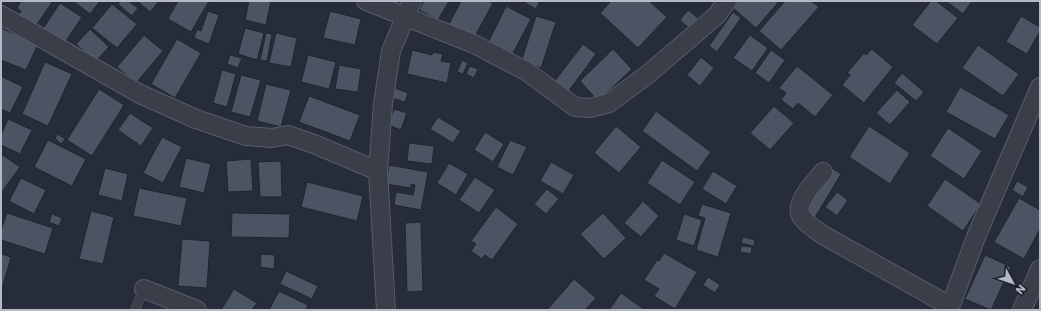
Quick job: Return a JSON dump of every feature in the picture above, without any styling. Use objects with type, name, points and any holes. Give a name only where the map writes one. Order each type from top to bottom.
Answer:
[{"type":"street","points":[[366,1],[409,9],[526,71],[576,108],[590,108],[609,103],[647,74],[717,15],[727,1]]},
{"type":"street","points":[[386,310],[378,171],[383,104],[391,51],[409,9]]},
{"type":"street","points":[[1,15],[140,94],[196,119],[246,136],[272,138],[288,135],[378,171]]},
{"type":"street","points":[[823,172],[803,197],[800,207],[801,215],[810,226],[950,308],[976,237],[1040,87]]},
{"type":"street","points":[[1022,310],[1040,269]]},
{"type":"street","points":[[144,289],[197,310]]},
{"type":"lane","points":[[135,310],[144,289]]},
{"type":"building","points":[[21,1],[53,1],[33,30],[16,18],[21,11],[17,8]]},
{"type":"building","points":[[73,1],[100,1],[90,14]]},
{"type":"building","points":[[120,1],[128,1],[138,8],[132,16],[118,4]]},
{"type":"building","points":[[137,1],[159,1],[150,12]]},
{"type":"building","points":[[178,1],[209,1],[191,32],[168,19]]},
{"type":"building","points":[[249,1],[271,1],[266,25],[245,20]]},
{"type":"building","points":[[424,1],[449,1],[438,20],[419,10]]},
{"type":"building","points":[[461,1],[488,1],[493,3],[473,40],[448,26]]},
{"type":"building","points":[[522,1],[540,1],[536,9]]},
{"type":"building","points":[[611,1],[649,1],[667,17],[638,48],[600,13]]},
{"type":"building","points":[[738,1],[775,1],[778,3],[756,28],[733,8]]},
{"type":"building","points":[[785,1],[811,1],[819,7],[781,50],[759,31]]},
{"type":"building","points":[[931,1],[936,1],[958,18],[937,44],[912,25]]},
{"type":"building","points":[[946,1],[972,1],[963,14]]},
{"type":"building","points":[[60,3],[82,17],[62,47],[40,33]]},
{"type":"building","points":[[112,4],[137,24],[117,48],[92,28]]},
{"type":"building","points":[[506,6],[531,19],[512,55],[488,43]]},
{"type":"building","points":[[688,10],[699,19],[690,29],[680,20]]},
{"type":"building","points":[[208,11],[219,15],[209,44],[194,38],[197,29],[201,31]]},
{"type":"building","points":[[330,11],[361,19],[355,45],[323,38]]},
{"type":"building","points":[[733,12],[741,18],[717,52],[709,46]]},
{"type":"building","points":[[536,16],[556,22],[541,68],[521,62]]},
{"type":"building","points":[[1021,16],[1040,27],[1040,31],[1027,54],[1006,42]]},
{"type":"building","points":[[1,28],[38,44],[26,70],[1,60]]},
{"type":"building","points":[[245,28],[264,33],[257,60],[238,54]]},
{"type":"building","points":[[90,29],[109,47],[95,62],[76,44]]},
{"type":"building","points":[[266,33],[272,34],[267,61],[260,60]]},
{"type":"building","points":[[276,33],[297,38],[291,67],[269,63]]},
{"type":"building","points":[[144,35],[163,51],[136,83],[117,67]]},
{"type":"building","points":[[750,35],[768,48],[752,71],[733,58]]},
{"type":"building","points":[[177,39],[201,53],[175,98],[151,84]]},
{"type":"building","points":[[583,44],[596,54],[568,92],[554,82]]},
{"type":"building","points":[[978,45],[1019,74],[1003,96],[962,68]]},
{"type":"building","points":[[613,49],[632,69],[598,101],[580,81]]},
{"type":"building","points":[[872,49],[893,67],[864,103],[842,85],[850,75],[847,73],[864,53],[866,55]]},
{"type":"building","points":[[412,50],[432,55],[433,52],[443,54],[441,61],[451,63],[447,83],[407,74]]},
{"type":"building","points":[[771,50],[785,60],[769,83],[755,73]]},
{"type":"building","points":[[230,55],[242,58],[238,68],[227,64]]},
{"type":"building","points":[[308,55],[336,62],[329,89],[301,82]]},
{"type":"building","points":[[701,57],[714,68],[700,86],[687,75]]},
{"type":"building","points":[[462,60],[468,63],[463,74],[457,72]]},
{"type":"building","points":[[45,62],[72,74],[48,126],[22,114]]},
{"type":"building","points":[[339,65],[361,69],[358,92],[335,89]]},
{"type":"building","points":[[470,66],[478,69],[474,78],[466,74]]},
{"type":"building","points":[[797,66],[833,95],[815,117],[798,103],[793,109],[781,100],[786,93],[779,88]]},
{"type":"building","points":[[222,70],[236,74],[227,107],[213,103]]},
{"type":"building","points":[[902,73],[924,92],[916,101],[894,83]]},
{"type":"building","points":[[241,75],[261,80],[250,117],[231,112]]},
{"type":"building","points":[[1,76],[23,87],[10,113],[1,109]]},
{"type":"building","points":[[266,84],[291,90],[281,127],[257,121]]},
{"type":"building","points":[[960,87],[1009,115],[995,139],[946,112]]},
{"type":"building","points":[[395,88],[408,93],[405,102],[392,98]]},
{"type":"building","points":[[99,89],[124,105],[92,156],[67,140]]},
{"type":"building","points":[[897,90],[910,102],[890,125],[876,113]]},
{"type":"building","points":[[309,96],[360,115],[350,141],[299,122]]},
{"type":"building","points":[[774,106],[794,123],[770,150],[750,133]]},
{"type":"building","points":[[394,109],[407,113],[401,130],[388,125]]},
{"type":"building","points":[[656,111],[711,152],[697,171],[642,131]]},
{"type":"building","points":[[130,113],[153,128],[141,146],[118,130]]},
{"type":"building","points":[[438,117],[461,131],[453,143],[430,129]]},
{"type":"building","points":[[8,119],[32,130],[20,154],[1,145],[1,135]]},
{"type":"building","points":[[616,126],[641,147],[619,173],[594,153]]},
{"type":"building","points":[[869,126],[910,153],[890,184],[849,157]]},
{"type":"building","points":[[948,128],[982,151],[964,179],[930,156]]},
{"type":"building","points":[[485,132],[504,144],[493,162],[474,150]]},
{"type":"building","points":[[58,134],[65,139],[61,144],[55,138]]},
{"type":"building","points":[[162,137],[182,147],[163,183],[143,173]]},
{"type":"building","points":[[48,140],[86,159],[72,186],[34,167]]},
{"type":"building","points":[[510,140],[527,147],[513,175],[497,167]]},
{"type":"building","points":[[409,143],[434,146],[432,164],[407,161]]},
{"type":"building","points":[[1,154],[20,167],[1,193]]},
{"type":"building","points":[[186,158],[211,164],[204,193],[179,187]]},
{"type":"building","points":[[251,159],[253,191],[228,192],[226,161]]},
{"type":"building","points":[[662,160],[695,182],[680,205],[647,183]]},
{"type":"building","points":[[281,161],[282,197],[260,197],[258,162]]},
{"type":"building","points":[[551,162],[574,175],[563,194],[540,181]]},
{"type":"building","points":[[449,163],[468,174],[456,195],[437,183]]},
{"type":"building","points":[[389,165],[428,172],[421,210],[394,205],[396,192],[413,195],[415,185],[411,184],[411,188],[386,184]]},
{"type":"building","points":[[830,167],[841,174],[814,219],[803,212]]},
{"type":"building","points":[[105,168],[128,174],[122,201],[98,195]]},
{"type":"building","points":[[713,171],[737,186],[726,204],[702,189]]},
{"type":"building","points":[[475,177],[495,190],[479,213],[459,200]]},
{"type":"building","points":[[21,178],[46,190],[34,214],[9,201]]},
{"type":"building","points":[[945,179],[981,204],[963,231],[927,206]]},
{"type":"building","points":[[1017,181],[1028,187],[1023,197],[1012,190]]},
{"type":"building","points":[[307,182],[363,196],[357,221],[301,207]]},
{"type":"building","points":[[139,188],[187,198],[181,226],[133,216]]},
{"type":"building","points":[[547,189],[559,199],[546,214],[534,204]]},
{"type":"building","points":[[837,192],[848,200],[837,216],[825,207]]},
{"type":"building","points":[[1019,198],[1040,210],[1040,229],[1024,259],[994,242]]},
{"type":"building","points":[[643,201],[659,216],[641,237],[624,223]]},
{"type":"building","points":[[702,204],[731,213],[718,257],[696,250],[705,218],[698,216]]},
{"type":"building","points":[[496,207],[518,224],[492,260],[485,255],[482,259],[471,251],[476,244],[471,241]]},
{"type":"building","points":[[91,211],[114,217],[103,264],[79,259]]},
{"type":"building","points":[[7,213],[53,228],[45,254],[1,240],[1,230]]},
{"type":"building","points":[[232,213],[290,214],[289,238],[231,237]]},
{"type":"building","points":[[603,213],[626,238],[604,259],[580,234]]},
{"type":"building","points":[[52,214],[62,218],[59,226],[49,222]]},
{"type":"building","points":[[684,214],[702,220],[694,246],[676,240]]},
{"type":"building","points":[[421,222],[423,291],[407,292],[405,223]]},
{"type":"building","points":[[743,237],[755,240],[754,246],[741,243]]},
{"type":"building","points":[[182,239],[210,241],[207,288],[178,286]]},
{"type":"building","points":[[741,246],[752,247],[751,254],[740,252]]},
{"type":"building","points":[[664,253],[697,272],[675,309],[654,296],[659,289],[644,280],[657,260],[659,261]]},
{"type":"building","points":[[1,254],[11,257],[3,285],[1,285]]},
{"type":"building","points":[[261,254],[275,255],[274,269],[260,267]]},
{"type":"building","points":[[985,255],[1011,267],[991,310],[965,299]]},
{"type":"building","points":[[286,271],[318,286],[312,299],[280,284]]},
{"type":"building","points":[[708,277],[720,285],[715,293],[703,285]]},
{"type":"building","points":[[574,279],[596,298],[585,310],[547,310]]},
{"type":"building","points":[[234,289],[257,303],[252,310],[221,310]]},
{"type":"building","points":[[279,291],[308,305],[306,310],[269,310]]},
{"type":"building","points":[[621,293],[645,310],[609,310]]}]
